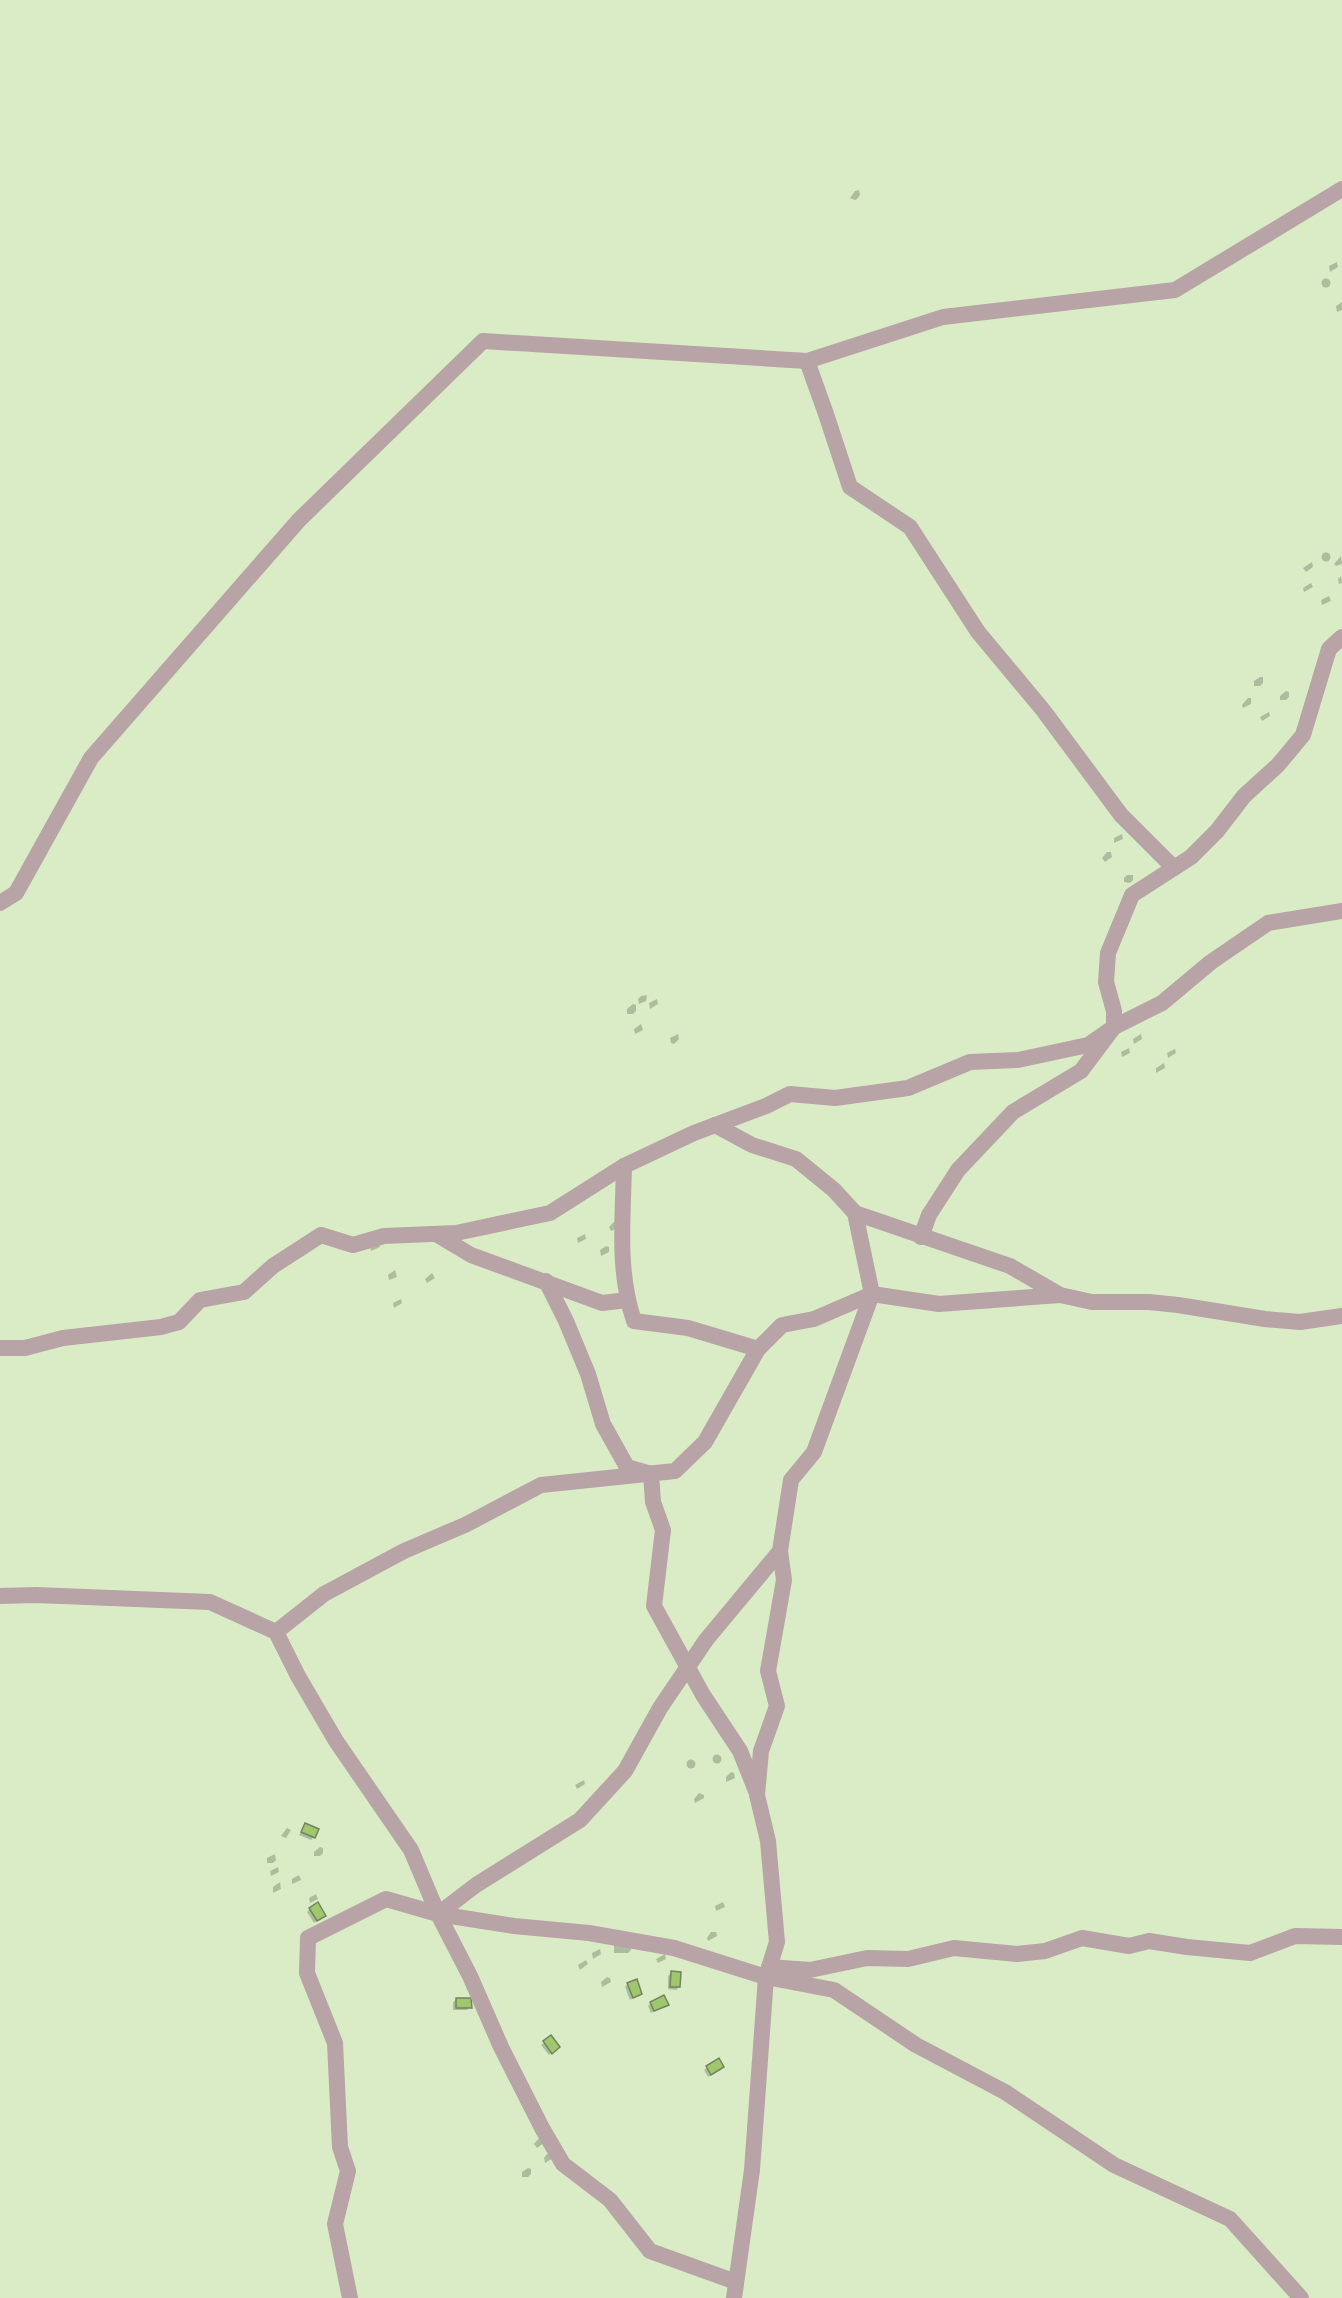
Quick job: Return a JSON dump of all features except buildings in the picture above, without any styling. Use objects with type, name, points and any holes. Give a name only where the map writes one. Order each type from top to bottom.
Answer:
[{"type":"street","points":[[0,903],[16,893],[91,758],[299,520],[483,341],[807,361],[943,317],[1175,290],[1342,189]]},
{"type":"street","points":[[807,361],[850,487],[910,527],[978,632],[1043,710],[1121,815],[1174,868]]},
{"type":"street","points":[[921,1237],[929,1215],[958,1170],[1013,1112],[1081,1071],[1114,1027],[1114,1011],[1106,982],[1108,953],[1132,896],[1191,856],[1217,831],[1244,796],[1278,765],[1303,735],[1329,649],[1342,637]]},
{"type":"street","points":[[0,1348],[25,1348],[63,1338],[161,1327],[180,1322],[200,1300],[244,1292],[273,1266],[321,1235],[353,1245],[384,1236],[456,1233],[550,1213],[624,1166],[790,1094],[835,1098],[908,1088],[970,1062],[1018,1060],[1088,1045],[1114,1027],[1162,1003],[1211,962],[1268,923],[1342,911]]},
{"type":"street","points":[[716,1125],[752,1145],[796,1159],[834,1190],[855,1213],[1010,1266],[1060,1296]]},
{"type":"street","points":[[624,1166],[622,1259],[627,1300],[634,1321],[688,1328],[758,1348]]},
{"type":"street","points":[[757,1794],[761,1751],[777,1706],[768,1671],[784,1580],[780,1551],[791,1480],[814,1452],[872,1294],[855,1213]]},
{"type":"street","points":[[436,1234],[471,1255],[602,1303],[627,1300]]},
{"type":"street","points":[[546,1281],[588,1374],[603,1424],[627,1467],[651,1473]]},
{"type":"street","points":[[276,1632],[324,1594],[404,1551],[465,1525],[541,1485],[675,1471],[705,1442],[758,1348],[782,1325],[814,1319],[872,1294],[939,1305],[1060,1296],[1092,1302],[1149,1302],[1178,1305],[1265,1319],[1300,1322],[1342,1316]]},
{"type":"street","points":[[0,1596],[36,1595],[210,1602],[276,1632],[298,1676],[336,1741],[411,1850],[438,1914],[470,1976],[501,2047],[531,2108],[563,2164],[610,2200],[650,2251],[735,2290],[752,2170],[768,1972],[777,1942],[768,1841],[757,1794],[740,1751],[703,1695],[654,1606],[663,1530],[652,1502],[651,1473]]},
{"type":"street","points":[[438,1914],[476,1885],[580,1820],[625,1771],[660,1708],[706,1640],[780,1551]]},
{"type":"street","points":[[350,2298],[336,2224],[348,2171],[340,2147],[334,2043],[307,1973],[308,1938],[386,1899],[438,1914],[514,1926],[589,1933],[674,1948],[834,1990],[916,2044],[1005,2092],[1114,2165],[1230,2219],[1302,2298]]},
{"type":"street","points":[[768,1972],[810,1970],[867,1958],[908,1959],[954,1948],[1017,1954],[1036,1952],[1082,1938],[1129,1946],[1149,1941],[1250,1953],[1295,1936],[1342,1937]]}]
